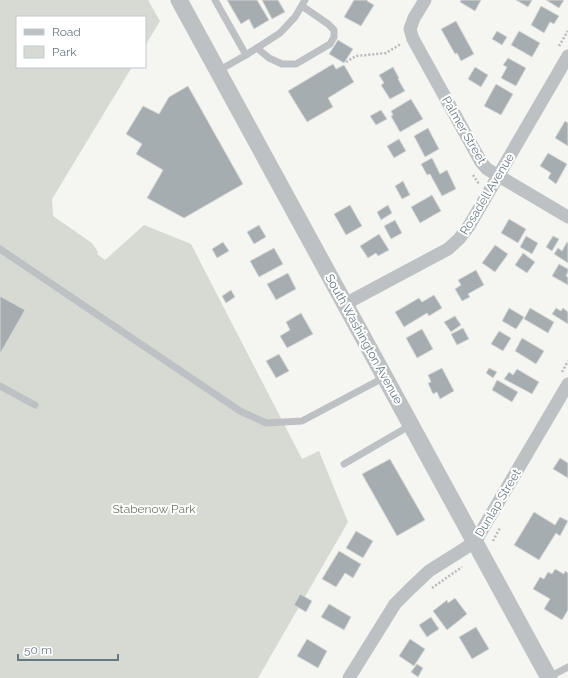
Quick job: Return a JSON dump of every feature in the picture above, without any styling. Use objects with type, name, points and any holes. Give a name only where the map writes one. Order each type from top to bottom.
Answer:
[{"type":"street","name":"South Washington Avenue","points":[[179,0],[549,677]]},
{"type":"street","name":"Palmer Street","points":[[425,0],[410,28],[413,39],[481,162],[487,170],[568,217]]},
{"type":"street","name":"Rosadell Avenue","points":[[345,304],[448,248],[458,239],[469,226],[568,56]]},
{"type":"street","name":"Dunlap Street","points":[[349,678],[395,604],[429,571],[475,542],[568,384]]},
{"type":"lane","points":[[215,0],[246,56]]},
{"type":"lane","points":[[218,71],[246,56],[257,48],[280,33],[294,18],[304,3],[334,30],[334,37],[330,44],[296,64],[282,64],[269,58],[257,48]]},
{"type":"lane","points":[[0,249],[240,411],[266,423],[302,420],[385,377]]},
{"type":"lane","points":[[0,386],[35,406]]},
{"type":"lane","points":[[344,464],[411,425]]},
{"type":"lane","points":[[549,677],[568,667]]},
{"type":"path","points":[[346,62],[356,56],[386,53],[402,44],[400,39]]},
{"type":"path","points":[[471,170],[479,184]]},
{"type":"path","points":[[427,592],[466,564]]},
{"type":"green space","name":"Stabenow Park","points":[[0,0],[148,0],[160,21],[146,44],[146,16],[16,16],[16,68],[131,68],[52,199],[53,216],[92,243],[98,252],[97,254],[105,260],[144,225],[191,244],[302,459],[319,451],[348,522],[258,678],[0,678]]},
{"type":"building","points":[[227,0],[257,0],[269,20],[254,29],[249,19],[241,24]]},
{"type":"building","points":[[262,0],[278,0],[285,12],[272,19]]},
{"type":"building","points":[[354,0],[368,0],[367,1],[374,5],[361,26],[344,17]]},
{"type":"building","points":[[461,0],[481,0],[475,11],[460,2]]},
{"type":"building","points":[[516,0],[532,0],[528,7]]},
{"type":"building","points":[[546,0],[564,0],[559,8]]},
{"type":"building","points":[[541,6],[559,16],[554,24],[550,22],[544,33],[531,25]]},
{"type":"building","points":[[456,21],[474,54],[461,61],[457,53],[455,54],[441,29]]},
{"type":"building","points":[[497,31],[507,37],[502,45],[492,39]]},
{"type":"building","points":[[519,31],[540,43],[532,57],[511,45]]},
{"type":"building","points":[[338,40],[353,49],[344,63],[329,54]]},
{"type":"building","points":[[508,58],[526,68],[516,86],[501,78],[507,67],[503,65]]},
{"type":"building","points":[[333,64],[336,69],[344,65],[354,82],[328,98],[333,107],[307,122],[288,91]]},
{"type":"building","points":[[393,67],[405,91],[390,99],[381,85],[384,83],[379,75]]},
{"type":"building","points":[[475,67],[488,75],[481,87],[468,79]]},
{"type":"building","points":[[496,84],[513,94],[501,115],[484,106]]},
{"type":"building","points":[[188,86],[243,184],[184,218],[147,198],[163,170],[136,154],[142,144],[126,134],[143,106],[159,114],[169,97]]},
{"type":"building","points":[[411,99],[423,119],[400,132],[391,116],[393,115],[391,111]]},
{"type":"building","points":[[381,110],[387,119],[376,125],[370,116]]},
{"type":"building","points":[[565,121],[568,123],[568,146],[555,138]]},
{"type":"building","points":[[428,128],[439,149],[425,157],[414,136]]},
{"type":"building","points":[[399,139],[406,151],[394,158],[387,146]]},
{"type":"building","points":[[548,153],[567,164],[556,184],[548,178],[551,173],[540,166]]},
{"type":"building","points":[[432,158],[440,174],[447,170],[456,189],[442,196],[430,174],[427,175],[421,164]]},
{"type":"building","points":[[403,181],[410,195],[402,199],[395,186]]},
{"type":"building","points":[[432,195],[441,211],[420,223],[411,207]]},
{"type":"building","points":[[350,205],[362,226],[346,235],[334,214]]},
{"type":"building","points":[[388,205],[392,213],[381,220],[377,212]]},
{"type":"building","points":[[509,219],[526,229],[518,243],[501,233]]},
{"type":"building","points":[[395,220],[402,233],[391,239],[384,226]]},
{"type":"building","points":[[259,225],[266,237],[254,244],[247,232]]},
{"type":"building","points":[[379,234],[389,250],[378,256],[376,253],[368,258],[360,246]]},
{"type":"building","points":[[526,236],[538,243],[532,254],[520,247]]},
{"type":"building","points":[[553,236],[559,239],[552,251],[546,247]]},
{"type":"building","points":[[223,242],[229,251],[217,258],[212,249]]},
{"type":"building","points":[[567,242],[568,263],[554,254],[558,248],[562,251]]},
{"type":"building","points":[[495,245],[508,254],[495,272],[482,263]]},
{"type":"building","points":[[274,248],[283,264],[259,277],[250,261]]},
{"type":"building","points":[[523,253],[535,262],[527,273],[515,265]]},
{"type":"building","points":[[559,264],[568,269],[566,276],[568,277],[568,285],[552,276]]},
{"type":"building","points":[[476,270],[484,285],[468,294],[470,297],[462,301],[455,289],[461,285],[458,280]]},
{"type":"building","points":[[288,273],[296,289],[276,300],[267,284]]},
{"type":"building","points":[[231,290],[235,297],[226,303],[222,296]]},
{"type":"building","points":[[434,295],[442,308],[429,316],[427,313],[404,327],[395,312],[419,298],[422,302]]},
{"type":"building","points":[[0,296],[25,310],[0,354]]},
{"type":"building","points":[[509,308],[524,317],[516,329],[502,321]]},
{"type":"building","points":[[530,308],[554,322],[548,333],[524,319]]},
{"type":"building","points":[[556,308],[561,311],[563,308],[568,312],[568,324],[552,314]]},
{"type":"building","points":[[301,313],[313,334],[287,348],[280,336],[290,330],[286,322]]},
{"type":"building","points":[[455,316],[461,325],[451,332],[444,322]]},
{"type":"building","points":[[463,328],[469,339],[457,345],[451,334]]},
{"type":"building","points":[[422,329],[433,349],[417,358],[406,338]]},
{"type":"building","points":[[499,331],[511,338],[503,351],[491,344]]},
{"type":"building","points":[[522,338],[544,351],[536,364],[515,351]]},
{"type":"building","points":[[279,354],[289,371],[276,378],[266,361]]},
{"type":"building","points":[[442,368],[454,391],[440,399],[437,392],[433,394],[428,383],[431,382],[428,375]]},
{"type":"building","points":[[489,368],[497,372],[493,378],[486,373]]},
{"type":"building","points":[[517,369],[539,382],[532,394],[504,379],[509,372],[513,375]]},
{"type":"building","points":[[497,380],[518,392],[512,402],[492,390]]},
{"type":"building","points":[[560,458],[568,463],[568,478],[553,469]]},
{"type":"building","points":[[390,459],[425,520],[397,536],[362,474]]},
{"type":"building","points":[[534,512],[555,525],[560,517],[568,521],[560,536],[556,533],[539,560],[514,545]]},
{"type":"building","points":[[356,531],[373,541],[363,558],[346,548]]},
{"type":"building","points":[[339,551],[361,564],[353,578],[345,573],[336,587],[322,579]]},
{"type":"building","points":[[555,569],[564,574],[565,571],[568,573],[568,610],[562,620],[544,609],[550,599],[533,589],[540,577],[544,579],[548,572],[552,574]]},
{"type":"building","points":[[300,594],[312,601],[306,612],[294,605]]},
{"type":"building","points":[[455,598],[467,614],[447,630],[433,611],[447,600],[448,603]]},
{"type":"building","points":[[329,604],[351,617],[344,630],[321,617]]},
{"type":"building","points":[[431,617],[439,629],[427,637],[419,625]]},
{"type":"building","points":[[476,627],[489,649],[472,659],[459,637]]},
{"type":"building","points":[[307,639],[327,651],[318,668],[297,656]]},
{"type":"building","points":[[410,639],[425,649],[414,666],[399,656]]},
{"type":"building","points":[[417,664],[423,668],[418,677],[411,672]]}]
